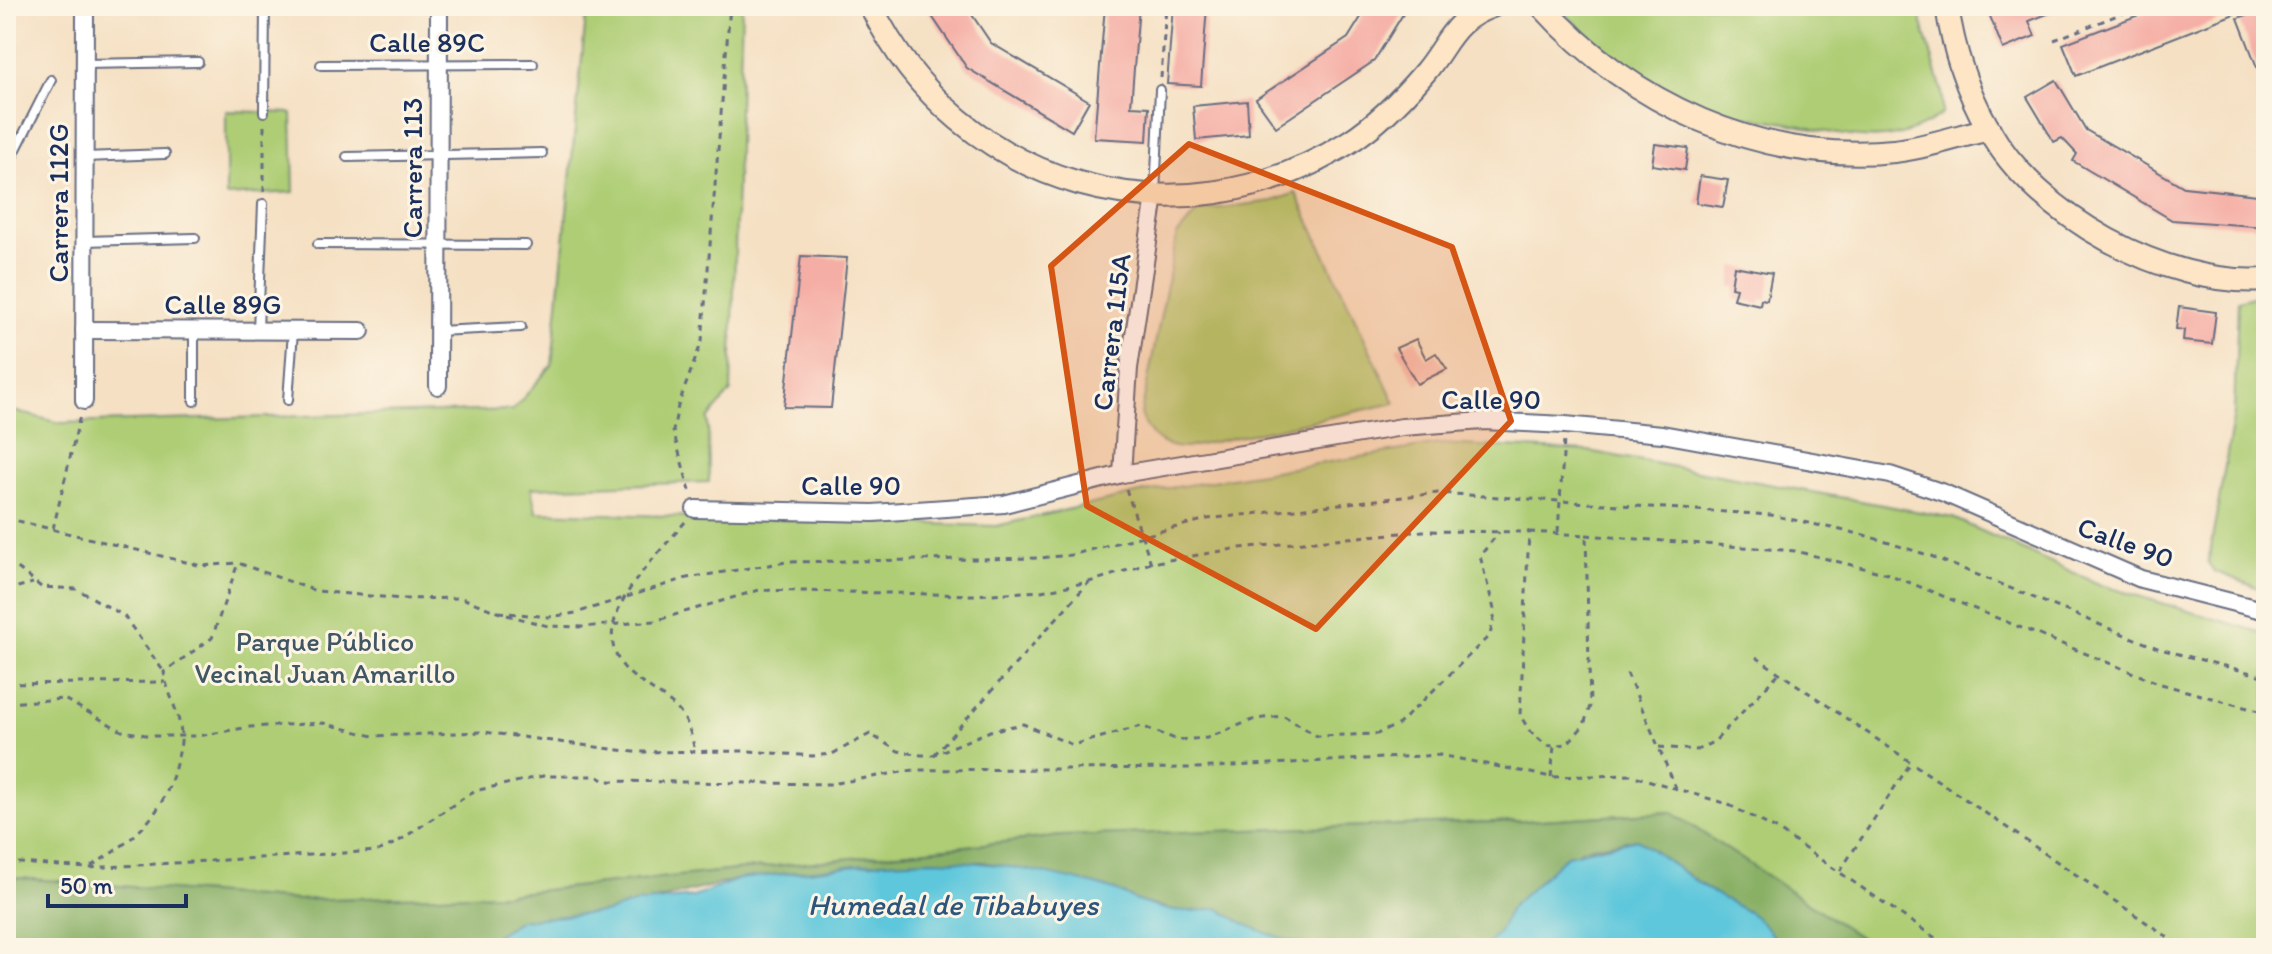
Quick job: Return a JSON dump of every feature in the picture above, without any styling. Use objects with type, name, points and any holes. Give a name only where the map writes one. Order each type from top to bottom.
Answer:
[{"type":"street","name":"Carrera 112G","points":[[84,401],[85,6]]},
{"type":"street","name":"Carrera 113","points":[[438,386],[439,6]]},
{"type":"street","points":[[871,6],[904,63],[931,95],[996,148],[1072,182],[1113,192],[1155,196],[1207,194],[1258,184],[1306,166],[1351,141],[1391,109],[1426,71],[1466,6]]},
{"type":"street","points":[[1454,27],[1475,12],[1492,6]]},
{"type":"street","points":[[1947,6],[1965,77],[1989,129],[2037,190],[2078,221],[2170,268],[2247,282],[2266,280]]},
{"type":"street","points":[[1541,8],[1620,78],[1705,124],[1738,134],[1798,149],[1894,151],[1989,129]]},
{"type":"street","name":"Carrera 115A","points":[[1122,474],[1129,368],[1155,196]]},
{"type":"street","name":"Calle 89G","points":[[84,330],[361,331]]},
{"type":"street","name":"Calle 90","points":[[695,509],[873,513],[1004,504],[1122,474],[1402,427],[1483,421],[1565,425],[1662,434],[1890,475],[1944,493],[2141,579],[2266,611]]},
{"type":"lane","points":[[264,112],[265,6]]},
{"type":"lane","points":[[84,64],[198,62]]},
{"type":"lane","name":"Calle 89C","points":[[321,65],[533,64]]},
{"type":"lane","points":[[6,169],[51,80]]},
{"type":"lane","points":[[1155,196],[1160,90]]},
{"type":"lane","points":[[347,157],[542,153]]},
{"type":"lane","points":[[84,157],[165,154]]},
{"type":"lane","points":[[258,330],[263,204]]},
{"type":"lane","points":[[84,241],[195,238]]},
{"type":"lane","points":[[318,244],[526,245]]},
{"type":"lane","points":[[438,331],[521,327]]},
{"type":"lane","points":[[194,330],[194,401]]},
{"type":"lane","points":[[288,400],[293,331]]},
{"type":"path","points":[[695,752],[683,712],[626,671],[619,658],[612,625],[624,597],[695,509],[673,431],[678,406],[702,341],[730,6]]},
{"type":"path","points":[[1160,90],[1166,6]]},
{"type":"path","points":[[2054,40],[2141,6]]},
{"type":"path","points":[[263,204],[264,112]]},
{"type":"path","points":[[53,530],[84,401]]},
{"type":"path","points":[[1558,532],[1565,425]]},
{"type":"path","points":[[1122,474],[1151,563]]},
{"type":"path","points":[[498,612],[549,617],[576,613],[624,597],[734,569],[787,562],[1071,555],[1142,534],[1222,517],[1438,493],[1559,498],[1771,515],[1864,535],[1931,556],[2160,649],[2266,677]]},
{"type":"path","points":[[6,518],[202,566],[238,563],[316,591],[403,599],[462,598],[548,626],[612,625],[684,614],[759,590],[974,595],[1041,591],[1089,582],[1151,563],[1239,548],[1423,531],[1558,532],[1795,551],[1888,574],[2161,684],[2266,713]]},
{"type":"path","points":[[6,703],[64,699],[122,731],[152,736],[323,723],[373,736],[484,732],[634,752],[832,754],[870,734],[898,751],[933,755],[990,731],[1023,724],[1073,745],[1141,726],[1178,740],[1207,738],[1255,719],[1284,716],[1317,736],[1391,730],[1490,635],[1495,613],[1480,556],[1499,532]]},
{"type":"path","points":[[1529,532],[1520,715],[1529,730],[1547,746],[1567,744],[1584,725],[1590,706],[1586,535]]},
{"type":"path","points":[[164,672],[200,650],[212,638],[238,563]]},
{"type":"path","points":[[6,565],[19,569],[41,587],[77,589],[124,616],[164,672],[181,736],[167,795],[150,824],[123,847],[88,868]]},
{"type":"path","points":[[933,755],[1089,582]]},
{"type":"path","points":[[6,590],[35,583]]},
{"type":"path","points":[[1756,657],[2184,948]]},
{"type":"path","points":[[1627,673],[1677,789]]},
{"type":"path","points":[[1659,747],[1697,750],[1715,741],[1779,673]]},
{"type":"path","points":[[6,684],[165,682]]},
{"type":"path","points":[[1551,777],[1554,746]]},
{"type":"path","points":[[6,860],[88,868],[378,851],[396,843],[474,791],[543,776],[597,776],[605,781],[831,784],[914,770],[1195,768],[1440,755],[1551,777],[1631,775],[1727,804],[1776,829],[1950,948]]},
{"type":"path","points":[[1839,872],[1910,764]]},
{"type":"highlighted area","points":[[1189,144],[1452,247],[1511,421],[1316,629],[1087,506],[1051,266]]},
{"type":"green space","name":"Parque Público Vecinal Juan Amarillo","points":[[587,6],[742,6],[731,391],[708,419],[709,482],[531,488],[536,512],[996,526],[1145,492],[1439,444],[1588,451],[1953,518],[2101,585],[2266,634],[2266,948],[1874,948],[1671,812],[1524,821],[1062,836],[507,894],[296,900],[6,877],[6,409],[60,423],[513,410],[552,365]]},
{"type":"green space","points":[[1559,6],[1917,6],[1942,91],[1942,114],[1906,133],[1871,138],[1717,110],[1676,93],[1632,68],[1573,22]]},
{"type":"green space","points":[[226,111],[292,113],[294,192],[226,196]]},
{"type":"green space","points":[[1296,193],[1395,403],[1186,448],[1163,443],[1147,429],[1141,414],[1177,235],[1198,211],[1273,201]]},
{"type":"green space","points":[[2266,293],[2266,591],[2214,571],[2208,563],[2234,414],[2238,301]]},
{"type":"green space","points":[[1671,812],[1876,948],[1780,948],[1757,919],[1709,890],[1637,839],[1582,849],[1484,948],[1319,948],[1289,944],[1241,924],[1218,908],[1195,914],[1169,909],[1140,902],[1114,890],[983,862],[883,862],[739,879],[608,912],[520,920],[476,948],[6,948],[6,877],[296,900],[507,894],[1062,836],[1524,821]]},
{"type":"water","points":[[1637,839],[1709,890],[1757,918],[1780,948],[1484,948],[1499,932],[1510,908],[1567,855]]},
{"type":"water","name":"Humedal de Tibabuyes","points":[[883,862],[977,862],[1045,873],[1112,889],[1160,908],[1198,911],[1218,908],[1267,933],[1319,948],[476,948],[520,920],[608,912],[634,903],[693,897],[739,879]]},
{"type":"building","points":[[925,6],[966,6],[991,43],[1089,101],[1072,131],[967,68]]},
{"type":"building","points":[[1105,6],[1139,6],[1131,106],[1149,107],[1147,141],[1094,138]]},
{"type":"building","points":[[1173,6],[1207,6],[1201,86],[1167,84]]},
{"type":"building","points":[[1368,6],[1408,6],[1374,61],[1276,127],[1256,99],[1348,38]]},
{"type":"building","points":[[1986,6],[2065,7],[2029,21],[2035,36],[2003,49]]},
{"type":"building","points":[[2162,6],[2252,7],[2076,76],[2063,44]]},
{"type":"building","points":[[2266,8],[2266,87],[2265,88],[2238,18]]},
{"type":"building","points":[[2056,80],[2086,130],[2184,187],[2266,196],[2266,227],[2172,220],[2073,161],[2077,154],[2062,138],[2054,142],[2027,97]]},
{"type":"building","points":[[1247,101],[1249,135],[1196,140],[1193,106]]},
{"type":"building","points":[[1655,144],[1688,148],[1685,170],[1652,165]]},
{"type":"building","points":[[1700,176],[1728,180],[1723,207],[1696,203]]},
{"type":"building","points":[[801,256],[847,258],[831,408],[784,407]]},
{"type":"building","points":[[1734,266],[1772,273],[1767,300],[1761,299],[1760,305],[1733,299],[1736,288],[1731,287]]},
{"type":"building","points":[[2179,307],[2216,312],[2212,344],[2183,341],[2184,330],[2176,329]]},
{"type":"building","points":[[1416,339],[1426,359],[1436,353],[1447,369],[1417,384],[1396,348]]}]
